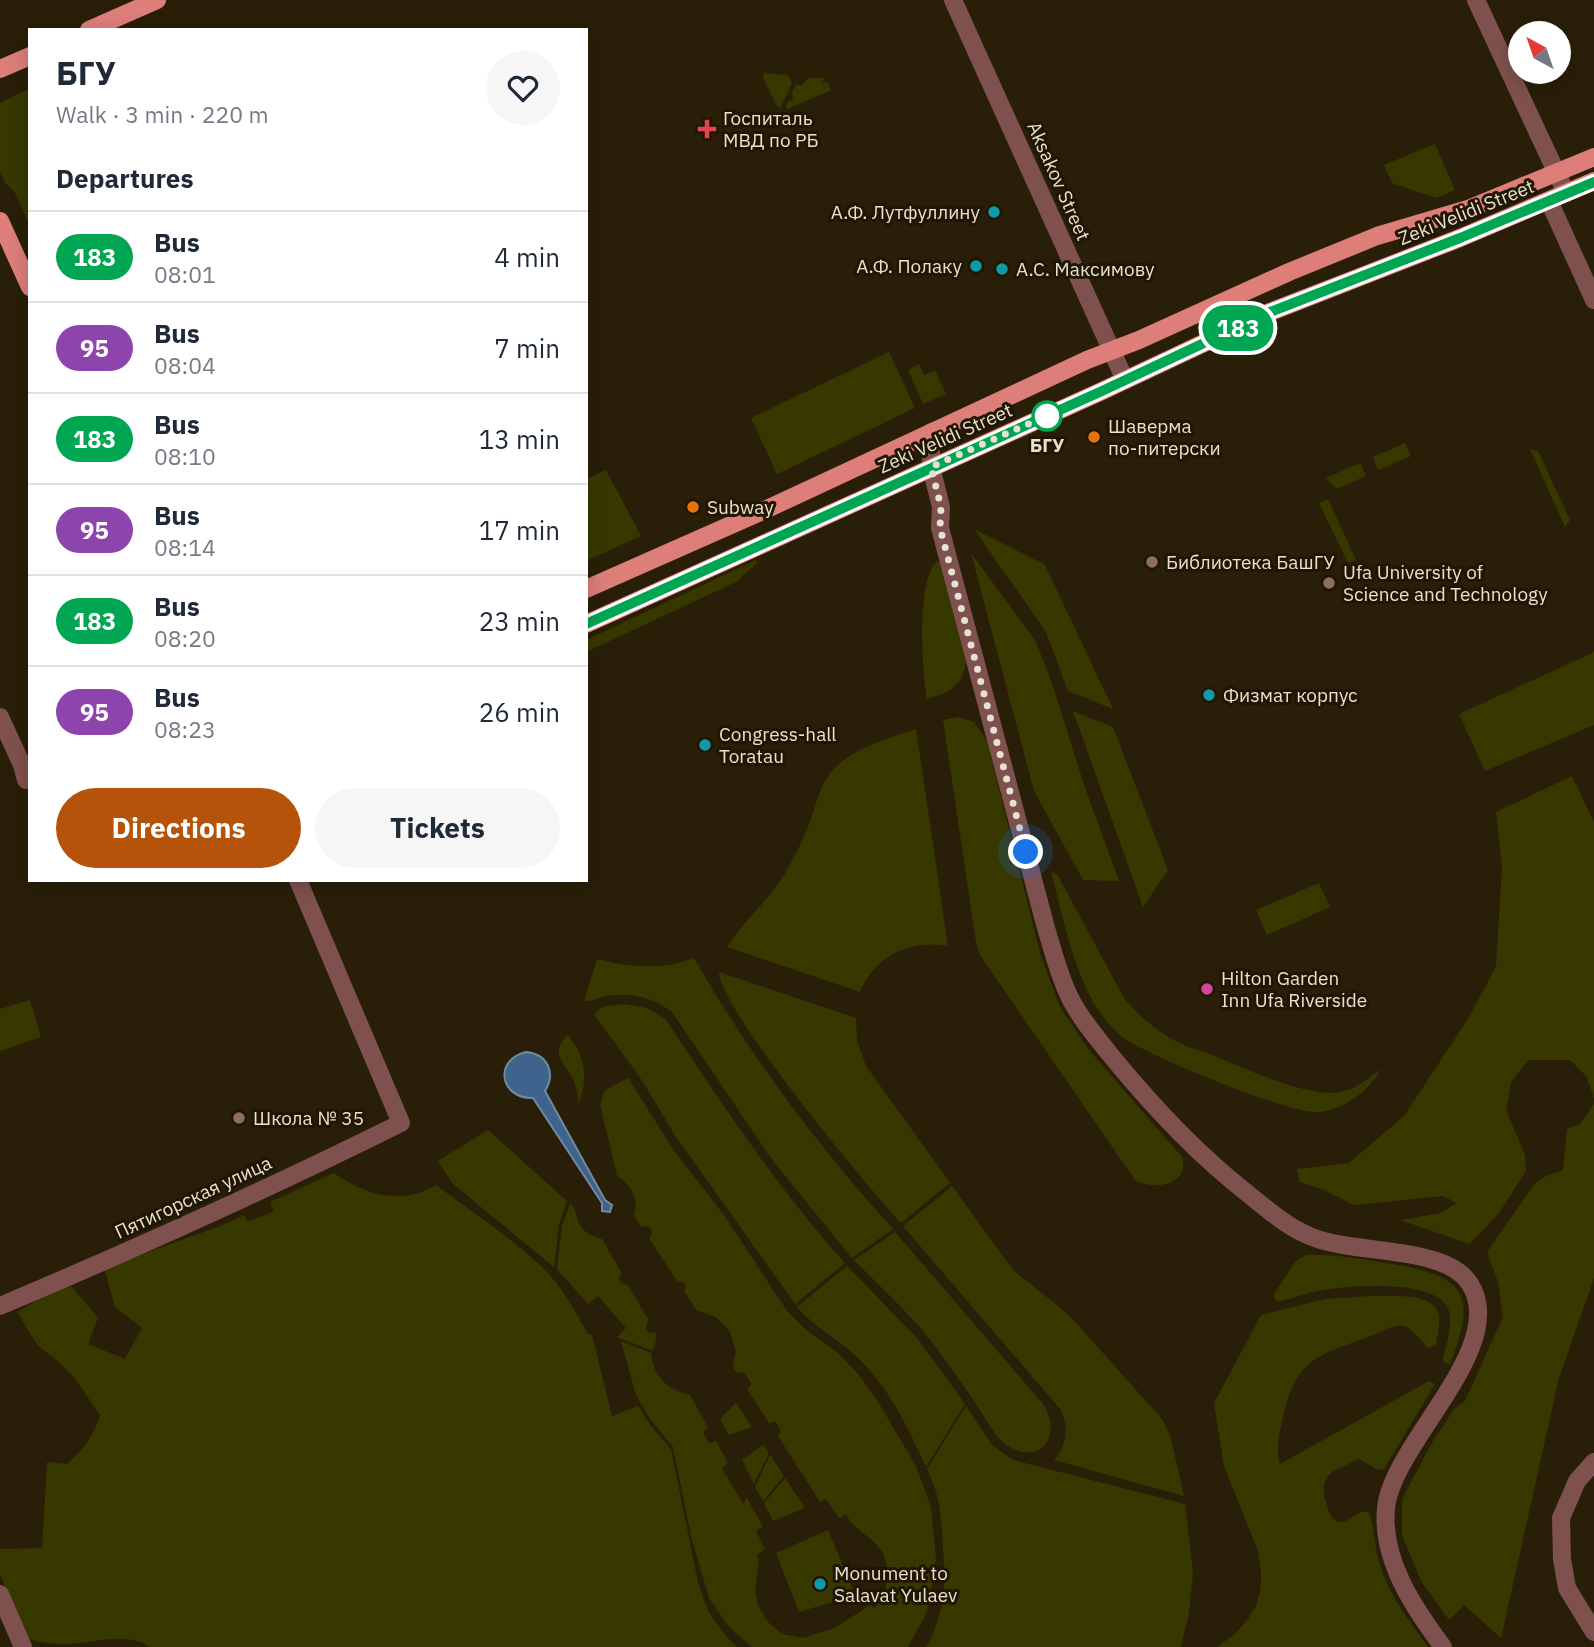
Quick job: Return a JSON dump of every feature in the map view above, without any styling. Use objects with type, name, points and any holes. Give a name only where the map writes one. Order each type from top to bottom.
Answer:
[{"type":"main road","points":[[94,28],[157,0]]},
{"type":"main road","points":[[0,69],[28,57]]},
{"type":"main road","name":"Zeki Velidi Street","points":[[588,588],[1087,360],[1289,272],[1365,241],[1468,209],[1594,157]]},
{"type":"main road","name":"Zeki Velidi Street","points":[[588,623],[1270,312],[1460,238],[1594,181]]},
{"type":"main road","points":[[0,221],[28,282]]},
{"type":"street","name":"Aksakov Street","points":[[953,0],[1125,380]]},
{"type":"street","points":[[1476,0],[1566,194]]},
{"type":"street","points":[[1549,201],[1594,300]]},
{"type":"street","points":[[931,432],[931,467],[941,507],[940,528],[1046,928],[1062,980],[1078,1012],[1128,1077],[1171,1126],[1214,1167],[1285,1223],[1326,1242],[1426,1257],[1446,1263],[1463,1275],[1475,1294],[1477,1320],[1467,1359],[1395,1478],[1385,1511],[1395,1567],[1407,1595],[1443,1647]]},
{"type":"street","points":[[0,718],[22,765],[26,780]]},
{"type":"street","name":"Пятигорская улица","points":[[0,1306],[401,1123],[299,882]]},
{"type":"street","points":[[1594,1462],[1577,1481],[1561,1518],[1562,1559],[1567,1588],[1594,1632]]},
{"type":"street","points":[[0,1594],[23,1647]]},
{"type":"shaded area","points":[[764,73],[788,75],[792,83],[780,108],[763,78]]},
{"type":"shaded area","points":[[808,78],[825,78],[822,82],[827,82],[831,90],[786,108],[788,102],[793,99],[792,92],[796,85],[802,85]]},
{"type":"shaded area","points":[[28,89],[28,222],[14,191],[6,184],[0,171],[0,103]]},
{"type":"shaded area","points":[[1435,144],[1455,190],[1436,198],[1392,183],[1384,165]]},
{"type":"shaded area","points":[[889,352],[915,408],[777,474],[751,418]]},
{"type":"shaded area","points":[[919,364],[924,375],[935,370],[946,394],[923,404],[908,370]]},
{"type":"shaded area","points":[[1405,443],[1411,456],[1378,470],[1373,457]]},
{"type":"shaded area","points":[[1530,449],[1538,451],[1570,520],[1565,527]]},
{"type":"shaded area","points":[[1360,463],[1366,476],[1337,489],[1326,478]]},
{"type":"shaded area","points":[[606,470],[641,536],[588,560],[588,478]]},
{"type":"shaded area","points":[[1328,499],[1356,560],[1348,563],[1319,503]]},
{"type":"shaded area","points":[[974,529],[1045,565],[1113,709],[1068,691],[1046,632]]},
{"type":"shaded area","points":[[971,553],[1035,640],[1119,881],[1083,880],[1034,791]]},
{"type":"shaded area","points":[[756,560],[757,563],[736,582],[588,651],[588,639]]},
{"type":"shaded area","points":[[937,561],[941,563],[966,662],[962,677],[954,687],[927,699],[922,648],[923,606],[930,572]]},
{"type":"shaded area","points":[[1594,652],[1594,725],[1485,771],[1459,714]]},
{"type":"shaded area","points":[[1073,711],[1113,727],[1168,870],[1143,907]]},
{"type":"shaded area","points":[[959,717],[974,722],[987,741],[1041,956],[1060,1007],[1089,1050],[1182,1157],[1181,1174],[1169,1183],[1151,1185],[1135,1180],[980,955],[943,720]]},
{"type":"shaded area","points":[[916,729],[948,946],[920,945],[895,953],[884,960],[866,979],[860,992],[727,947],[784,875],[832,771],[846,758],[865,748]]},
{"type":"shaded area","points":[[1572,776],[1594,822],[1594,1098],[1586,1076],[1570,1060],[1528,1060],[1511,1082],[1506,1110],[1525,1155],[1526,1171],[1499,1213],[1470,1244],[1400,1220],[1441,1213],[1457,1203],[1443,1196],[1354,1205],[1300,1182],[1297,1169],[1349,1163],[1404,1116],[1468,1019],[1496,967],[1502,868],[1496,812]]},
{"type":"shaded area","points":[[1051,872],[1057,874],[1124,998],[1144,1019],[1168,1037],[1276,1081],[1310,1091],[1346,1091],[1381,1069],[1370,1085],[1355,1098],[1337,1108],[1318,1112],[1252,1095],[1162,1058],[1125,1039],[1108,1023],[1086,989],[1072,950]]},
{"type":"shaded area","points":[[1319,883],[1330,907],[1267,935],[1256,910]]},
{"type":"shaded area","points":[[694,958],[738,1030],[786,1099],[893,1229],[852,1258],[773,1161],[672,1012],[649,999],[633,995],[606,996],[584,1001],[597,959],[621,964],[658,966]]},
{"type":"shaded area","points":[[719,972],[856,1018],[857,1041],[866,1066],[950,1183],[901,1223],[829,1138],[768,1058],[743,1022],[726,992]]},
{"type":"shaded area","points":[[30,1000],[41,1037],[0,1051],[0,1009]]},
{"type":"shaded area","points":[[623,1004],[647,1008],[666,1020],[773,1175],[845,1263],[795,1304],[676,1137],[641,1079],[594,1014],[602,1007]]},
{"type":"shaded area","points":[[568,1035],[582,1059],[584,1068],[578,1104],[575,1084],[559,1053],[562,1042]]},
{"type":"shaded area","points":[[628,1078],[675,1152],[724,1215],[787,1311],[806,1330],[838,1353],[859,1375],[916,1466],[931,1507],[936,1559],[929,1603],[908,1647],[752,1647],[729,1627],[709,1598],[691,1536],[673,1447],[651,1420],[636,1395],[621,1341],[651,1353],[658,1375],[674,1390],[690,1395],[708,1427],[703,1432],[709,1443],[716,1441],[728,1463],[722,1468],[743,1504],[747,1498],[763,1527],[756,1531],[765,1549],[757,1555],[759,1561],[755,1593],[759,1608],[768,1622],[782,1634],[803,1638],[835,1628],[870,1605],[874,1609],[885,1592],[886,1565],[878,1546],[850,1521],[846,1514],[839,1518],[826,1499],[820,1502],[778,1436],[781,1430],[775,1421],[769,1423],[747,1389],[752,1384],[744,1372],[737,1373],[733,1367],[736,1351],[730,1332],[716,1317],[696,1310],[684,1291],[684,1282],[677,1281],[649,1238],[651,1228],[641,1227],[634,1216],[635,1198],[627,1184],[617,1176],[600,1104],[605,1090]]},
{"type":"shaded area","points":[[1594,1104],[1594,1278],[1559,1378],[1501,1638],[1464,1605],[1449,1620],[1421,1581],[1402,1535],[1402,1499],[1433,1441],[1455,1408],[1465,1401],[1503,1317],[1498,1282],[1487,1252],[1535,1183],[1563,1170],[1567,1129],[1580,1124]]},
{"type":"shaded area","points":[[488,1130],[567,1201],[559,1225],[554,1267],[453,1184],[438,1161]]},
{"type":"shaded area","points":[[334,1173],[358,1187],[384,1195],[410,1195],[436,1185],[506,1237],[551,1277],[588,1334],[592,1335],[612,1416],[638,1406],[671,1449],[698,1583],[708,1611],[737,1647],[150,1647],[129,1639],[57,1644],[24,1637],[0,1574],[0,1549],[42,1548],[47,1462],[67,1464],[87,1442],[100,1415],[76,1380],[38,1346],[17,1312],[68,1282],[98,1318],[88,1344],[125,1359],[142,1328],[115,1307],[104,1268],[244,1215],[248,1222],[274,1211],[270,1202]]},
{"type":"shaded area","points":[[952,1186],[1013,1270],[1068,1314],[1162,1419],[1170,1435],[1184,1496],[1054,1460],[1062,1448],[1065,1436],[1061,1410],[903,1226]]},
{"type":"shaded area","points":[[570,1203],[580,1226],[588,1234],[602,1239],[622,1274],[619,1277],[620,1283],[628,1285],[649,1321],[646,1329],[650,1333],[655,1332],[657,1336],[653,1351],[617,1337],[626,1328],[598,1296],[588,1304],[557,1269],[562,1226]]},
{"type":"shaded area","points":[[895,1232],[1043,1404],[1051,1428],[1048,1439],[1036,1451],[1015,1450],[1000,1439],[929,1338],[854,1260]]},
{"type":"shaded area","points":[[1306,1255],[1386,1263],[1431,1273],[1447,1280],[1457,1290],[1463,1302],[1459,1338],[1450,1364],[1443,1359],[1450,1329],[1449,1311],[1442,1300],[1428,1293],[1390,1286],[1349,1287],[1276,1301],[1274,1294],[1295,1262]]},
{"type":"shaded area","points":[[847,1266],[918,1339],[965,1404],[926,1467],[904,1422],[878,1380],[856,1356],[797,1307]]},
{"type":"shaded area","points":[[1411,1297],[1430,1303],[1439,1317],[1436,1345],[1428,1348],[1411,1330],[1404,1326],[1395,1326],[1335,1349],[1312,1362],[1295,1382],[1289,1397],[1279,1434],[1279,1458],[1280,1464],[1429,1381],[1435,1384],[1384,1469],[1378,1470],[1359,1459],[1333,1471],[1324,1485],[1324,1497],[1330,1515],[1337,1522],[1346,1521],[1363,1511],[1369,1513],[1383,1574],[1400,1606],[1428,1647],[1217,1647],[1235,1634],[1256,1606],[1261,1588],[1261,1572],[1258,1551],[1224,1466],[1214,1403],[1261,1315],[1325,1299]]},
{"type":"shaded area","points":[[736,1403],[752,1427],[729,1435],[720,1419]]},
{"type":"shaded area","points":[[966,1406],[992,1445],[1013,1460],[1185,1504],[1193,1573],[1189,1612],[1181,1647],[926,1647],[941,1611],[944,1574],[939,1507],[927,1469]]},
{"type":"shaded area","points":[[763,1445],[769,1453],[754,1484],[742,1460]]},
{"type":"shaded area","points":[[770,1455],[784,1476],[763,1501],[755,1487]]},
{"type":"shaded area","points":[[785,1478],[805,1508],[773,1521],[764,1503]]},
{"type":"shaded area","points":[[828,1530],[853,1590],[836,1601],[799,1612],[776,1553]]},
{"type":"water","points":[[526,1052],[545,1060],[550,1078],[545,1091],[605,1200],[612,1205],[610,1212],[602,1211],[602,1203],[533,1098],[522,1097],[508,1086],[505,1070],[515,1056]]},
{"type":"bus line","name":"183","points":[[588,623],[1102,391],[1270,312],[1594,182]]},
{"type":"place","name":"Госпиталь МВД по РБ","points":[[707,129]]},
{"type":"place","name":"А.Ф. Лутфуллину","points":[[994,212]]},
{"type":"place","name":"А.Ф. Полаку","points":[[976,266]]},
{"type":"place","name":"А.С. Максимову","points":[[1002,269]]},
{"type":"place","name":"БГУ","points":[[1047,416]]},
{"type":"place","name":"Шаверма по-питерски","points":[[1094,437]]},
{"type":"place","name":"Subway","points":[[693,507]]},
{"type":"place","name":"Библиотека БашГУ","points":[[1152,562]]},
{"type":"place","name":"Ufa University of Science and Technology","points":[[1329,583]]},
{"type":"place","name":"Физмат корпус","points":[[1209,695]]},
{"type":"place","name":"Congress-hall Toratau","points":[[705,745]]},
{"type":"place","name":"Hilton Garden Inn Ufa Riverside","points":[[1207,989]]},
{"type":"place","name":"Школа № 35","points":[[239,1118]]},
{"type":"place","name":"Monument to Salavat Yulaev","points":[[820,1584]]},
{"type":"route","points":[[1026,852],[940,528],[941,507],[931,467],[1053,413],[1047,416]]}]
